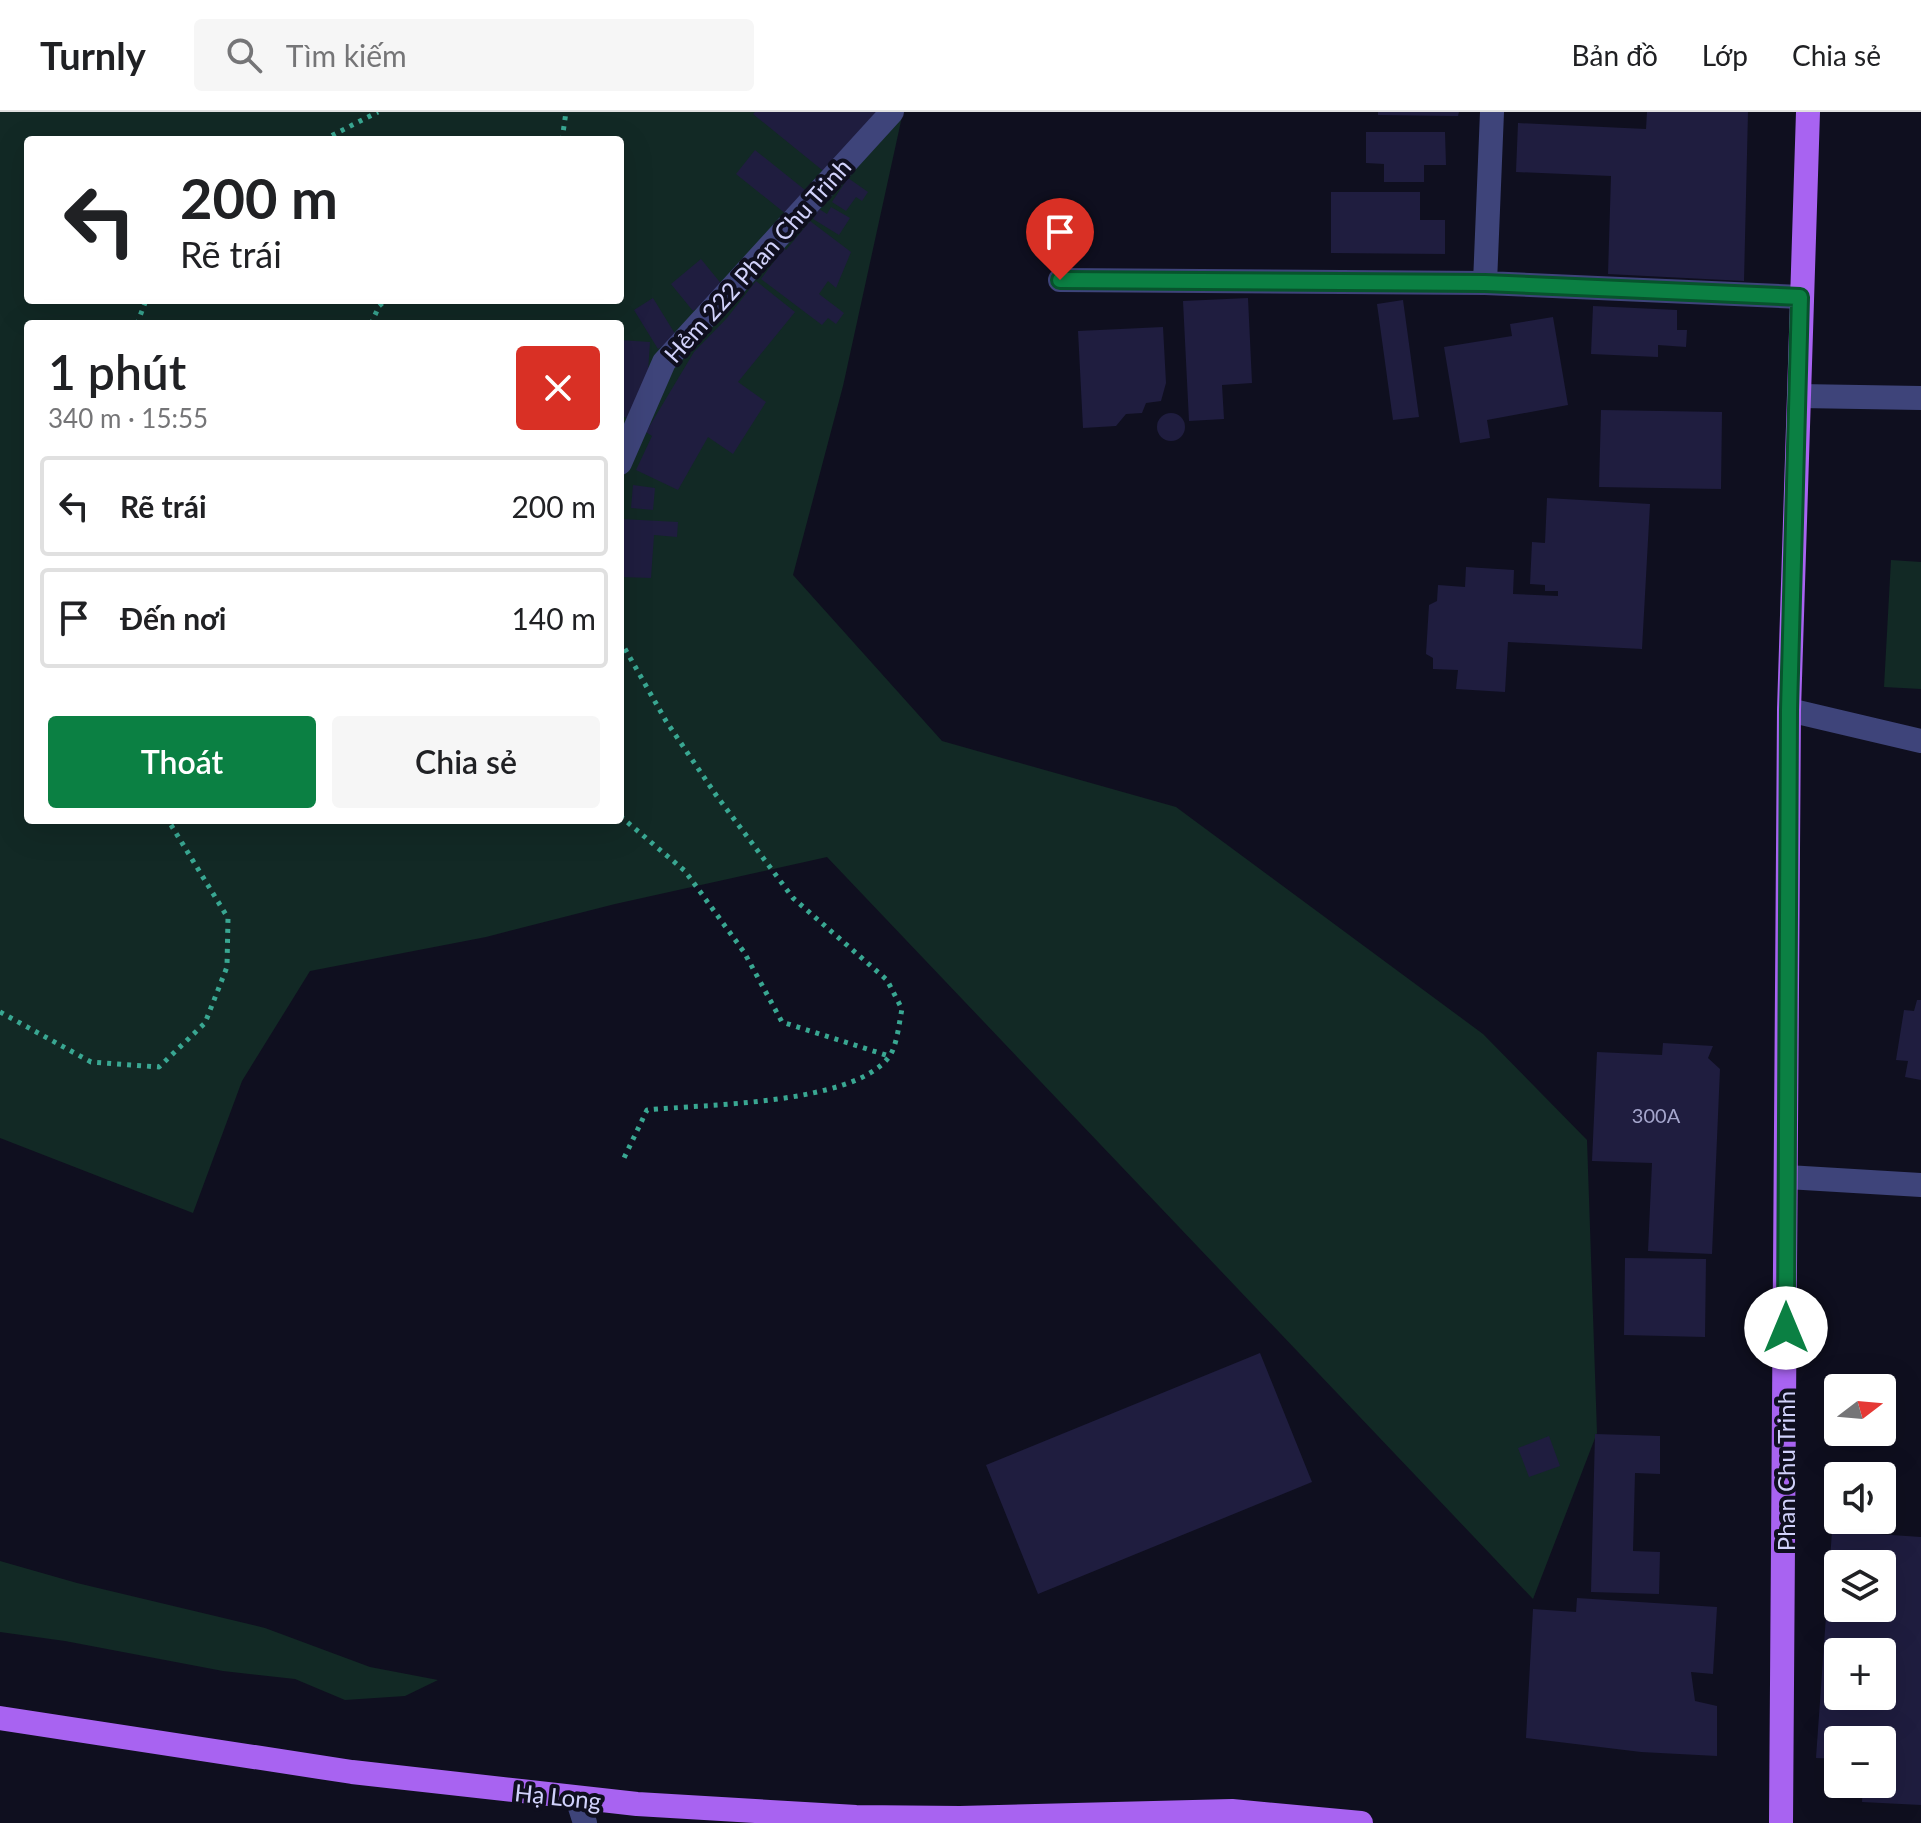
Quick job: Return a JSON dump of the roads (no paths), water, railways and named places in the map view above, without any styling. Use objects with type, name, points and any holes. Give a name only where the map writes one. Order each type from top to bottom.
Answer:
[{"type":"main road","name":"Phan Chu Trinh","points":[[1781,1823],[1789,710],[1808,112]]},
{"type":"main road","name":"Hạ Long","points":[[0,1718],[352,1772],[577,1798],[734,1811],[960,1818],[1232,1811],[1361,1823]]},
{"type":"street","name":"Hẻm 222 Phan Chu Trinh","points":[[624,454],[664,362],[892,112]]},
{"type":"street","points":[[1485,283],[1492,112]]},
{"type":"street","points":[[1060,280],[1485,283],[1800,297]]},
{"type":"street","points":[[1799,396],[1921,398]]},
{"type":"street","points":[[1789,710],[1921,741]]},
{"type":"street","points":[[1787,1177],[1921,1185]]},
{"type":"street","points":[[577,1798],[585,1823]]}]
